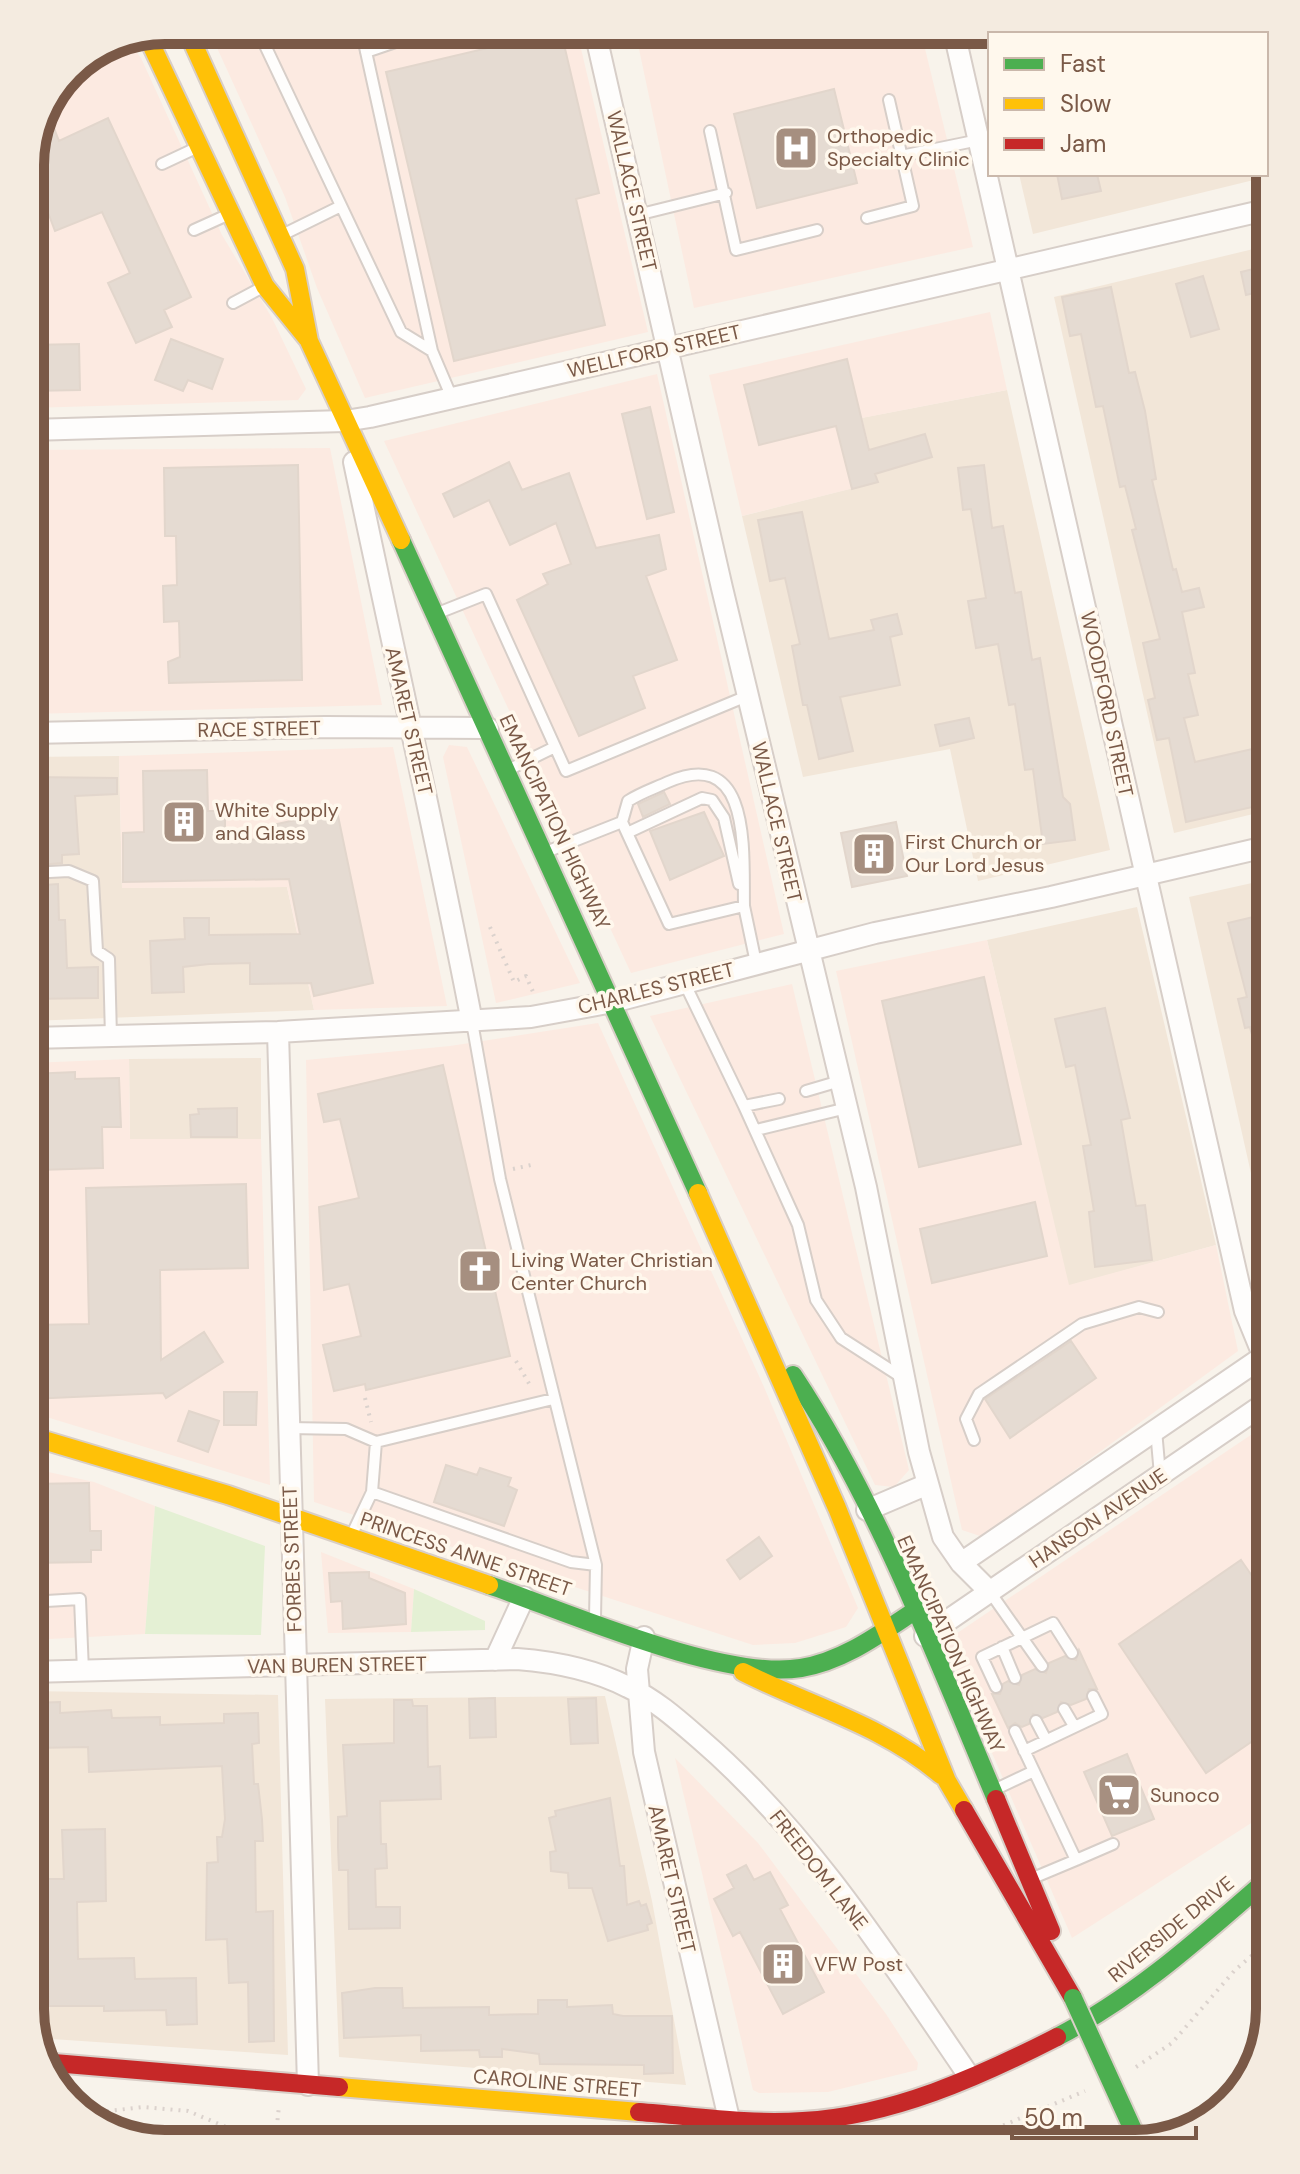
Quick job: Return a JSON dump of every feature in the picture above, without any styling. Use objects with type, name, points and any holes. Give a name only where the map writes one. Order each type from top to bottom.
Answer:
[{"type":"main road","name":"EMANCIPATION HIGHWAY","points":[[193,44],[282,235],[295,269],[309,341],[613,1002],[837,1508],[947,1781],[1073,1998]]},
{"type":"main road","name":"EMANCIPATION HIGHWAY","points":[[151,45],[265,286],[309,341]]},
{"type":"main road","name":"EMANCIPATION HIGHWAY","points":[[754,1324],[821,1417],[916,1610],[1032,1879],[1073,1998],[1133,2130]]},
{"type":"main road","name":"PRINCESS ANNE STREET","points":[[44,1440],[291,1517],[722,1661],[758,1669],[784,1670],[814,1665],[838,1657],[886,1630]]},
{"type":"main road","points":[[886,1630],[916,1610]]},
{"type":"main road","points":[[722,1661],[801,1702],[889,1735],[923,1758],[947,1781]]},
{"type":"main road","name":"RIVERSIDE DRIVE","points":[[1056,2038],[1143,1985],[1256,1889]]},
{"type":"main road","name":"CAROLINE STREET","points":[[57,2063],[729,2119],[798,2121],[855,2113],[969,2076],[1056,2038]]},
{"type":"street","name":"WALLACE STREET","points":[[598,44],[747,696],[847,1108],[928,1484],[943,1537],[961,1563],[990,1592]]},
{"type":"street","name":"WOODFORD STREET","points":[[957,44],[1145,876],[1198,1091],[1245,1311],[1256,1336]]},
{"type":"street","name":"WELLFORD STREET","points":[[44,430],[345,421],[1256,212]]},
{"type":"street","name":"AMARET STREET","points":[[345,421],[409,728],[439,849],[472,1022]]},
{"type":"street","name":"RACE STREET","points":[[44,733],[488,728]]},
{"type":"street","name":"CHARLES STREET","points":[[44,1038],[278,1032],[472,1022],[543,1015],[613,1002],[808,950],[1256,849]]},
{"type":"street","name":"FORBES STREET","points":[[278,1032],[308,2085]]},
{"type":"street","name":"HANSON AVENUE","points":[[961,1563],[1156,1430],[1256,1368]]},
{"type":"street","name":"HANSON AVENUE","points":[[925,1636],[1256,1410]]},
{"type":"street","points":[[867,1510],[928,1484]]},
{"type":"street","points":[[495,1660],[524,1597]]},
{"type":"street","name":"AMARET STREET","points":[[644,1637],[637,1669],[644,1752],[729,2119]]},
{"type":"street","name":"VAN BUREN STREET","points":[[44,1672],[550,1661],[589,1670],[639,1692]]},
{"type":"street","name":"FREEDOM LANE","points":[[639,1692],[661,1706],[716,1753],[806,1848],[969,2076]]},
{"type":"lane","points":[[264,44],[401,332],[432,351]]},
{"type":"lane","points":[[364,44],[432,351],[452,398]]},
{"type":"lane","points":[[366,52],[389,44]]},
{"type":"lane","points":[[867,218],[913,206],[889,100]]},
{"type":"lane","points":[[710,131],[736,250],[817,230]]},
{"type":"lane","points":[[901,156],[979,140]]},
{"type":"lane","points":[[162,164],[200,147]]},
{"type":"lane","points":[[637,215],[726,193]]},
{"type":"lane","points":[[282,235],[341,206]]},
{"type":"lane","points":[[194,230],[231,213]]},
{"type":"lane","points":[[233,303],[265,286]]},
{"type":"lane","points":[[435,614],[486,594],[566,771],[747,696]]},
{"type":"lane","points":[[507,771],[555,747]]},
{"type":"lane","points":[[699,771],[721,778],[732,795],[743,846],[744,906],[669,924],[622,822],[628,801],[699,771]]},
{"type":"lane","points":[[627,833],[694,801],[712,800],[724,818],[756,963]]},
{"type":"lane","points":[[544,852],[622,822]]},
{"type":"lane","points":[[44,872],[69,871],[93,881],[97,951],[109,959],[111,1037]]},
{"type":"lane","points":[[684,982],[798,1225],[816,1300],[841,1338],[904,1379]]},
{"type":"lane","points":[[472,1022],[500,1179],[596,1565],[595,1621]]},
{"type":"lane","points":[[806,1091],[840,1081]]},
{"type":"lane","points":[[744,1106],[779,1099]]},
{"type":"lane","points":[[756,1130],[847,1108]]},
{"type":"lane","points":[[974,1440],[966,1419],[979,1394],[1082,1324],[1139,1307],[1158,1312]]},
{"type":"lane","points":[[289,1428],[346,1429],[376,1442],[553,1399]]},
{"type":"lane","points":[[1156,1430],[1160,1475]]},
{"type":"lane","points":[[350,1537],[372,1492],[376,1442]]},
{"type":"lane","points":[[372,1492],[571,1562],[596,1565]]},
{"type":"lane","points":[[990,1592],[1042,1666]]},
{"type":"lane","points":[[44,1601],[80,1599],[83,1671]]},
{"type":"lane","points":[[996,1687],[982,1657],[1021,1637],[1053,1623],[1072,1653]]},
{"type":"lane","points":[[1002,1647],[1015,1678]]},
{"type":"lane","points":[[1024,1751],[1102,1714],[1093,1696]]},
{"type":"lane","points":[[1064,1709],[1074,1726]]},
{"type":"lane","points":[[1036,1721],[1046,1740]]},
{"type":"lane","points":[[1015,1731],[1076,1860]]},
{"type":"lane","points":[[992,1791],[1034,1771]]},
{"type":"lane","points":[[1032,1879],[1113,1844]]},
{"type":"path","points":[[490,927],[514,982],[526,976],[543,1015]]},
{"type":"path","points":[[509,1170],[531,1165]]},
{"type":"path","points":[[516,1361],[539,1402]]},
{"type":"path","points":[[277,2130],[280,2102]]},
{"type":"path","points":[[101,2112],[143,2107],[188,2111],[233,2130]]},
{"type":"shaded area","points":[[215,44],[580,44],[648,332],[365,398],[317,288],[285,197]]},
{"type":"shaded area","points":[[638,44],[924,44],[973,247],[694,308]]},
{"type":"shaded area","points":[[134,49],[141,58],[222,235],[272,318],[306,389],[298,400],[44,408],[44,157],[53,119],[64,98],[79,79],[98,64]]},
{"type":"shaded area","points":[[1019,176],[1256,176],[1256,179],[1033,234]]},
{"type":"shaded area","points":[[1256,248],[1256,813],[1174,833],[1054,297]]},
{"type":"shaded area","points":[[990,312],[1007,390],[862,418],[878,482],[742,516],[709,375]]},
{"type":"shaded area","points":[[657,374],[784,934],[631,973],[384,441]]},
{"type":"shaded area","points":[[1007,390],[1110,850],[978,881],[950,749],[803,777],[742,516],[877,482],[861,418]]},
{"type":"shaded area","points":[[330,448],[382,705],[44,714],[44,450]]},
{"type":"shaded area","points":[[449,745],[467,747],[580,983],[496,1003],[443,757]]},
{"type":"shaded area","points":[[393,747],[447,1006],[314,1010],[287,887],[122,888],[119,756]]},
{"type":"shaded area","points":[[119,756],[122,888],[287,887],[314,1010],[44,1020],[44,757]]},
{"type":"shaded area","points":[[1256,882],[1256,1196],[1189,897]]},
{"type":"shaded area","points":[[1137,907],[1216,1245],[1068,1286],[987,940]]},
{"type":"shaded area","points":[[987,940],[1069,1285],[1216,1245],[1238,1351],[983,1537],[962,1530],[836,971]]},
{"type":"shaded area","points":[[792,984],[909,1470],[894,1487],[875,1485],[650,1016]]},
{"type":"shaded area","points":[[598,1023],[764,1387],[858,1608],[846,1627],[795,1643],[753,1645],[314,1502],[306,1060],[450,1046]]},
{"type":"shaded area","points":[[261,1058],[261,1139],[130,1139],[129,1059]]},
{"type":"shaded area","points":[[129,1059],[130,1139],[261,1139],[270,1485],[44,1416],[44,1062]]},
{"type":"shaded area","points":[[1256,1431],[1256,1820],[1072,1938],[944,1642]]},
{"type":"shaded area","points":[[44,1471],[94,1482],[155,1506],[145,1634],[44,1639]]},
{"type":"shaded area","points":[[321,1552],[414,1589],[411,1632],[328,1633]]},
{"type":"shaded area","points":[[44,1691],[278,1695],[288,2055],[48,2039],[44,2009]]},
{"type":"shaded area","points":[[605,1696],[652,1901],[686,2085],[339,2057],[325,1699]]},
{"type":"shaded area","points":[[675,1758],[758,1843],[886,2014],[918,2063],[917,2070],[828,2092],[759,2093],[753,2090]]},
{"type":"green space","points":[[155,1506],[265,1546],[261,1635],[145,1634]]},
{"type":"green space","points":[[414,1589],[485,1621],[485,1630],[411,1632]]},
{"type":"building","points":[[505,44],[564,44],[599,193],[576,199],[605,325],[454,361],[386,72]]},
{"type":"building","name":"Orthopedic Specialty Clinic","points":[[834,89],[857,183],[757,208],[734,114]]},
{"type":"building","points":[[108,118],[191,297],[164,310],[172,327],[136,343],[108,283],[130,273],[102,212],[55,231],[44,202],[44,157],[52,122],[59,141]]},
{"type":"building","points":[[1057,176],[1097,176],[1101,191],[1062,199]]},
{"type":"building","points":[[1256,268],[1256,292],[1246,295],[1241,272]]},
{"type":"building","points":[[1203,276],[1219,329],[1191,337],[1176,284]]},
{"type":"building","points":[[1111,287],[1129,373],[1135,372],[1145,411],[1156,479],[1152,480],[1173,570],[1176,569],[1182,592],[1199,588],[1204,607],[1182,612],[1195,673],[1188,674],[1198,715],[1184,718],[1195,762],[1256,748],[1256,806],[1186,822],[1169,738],[1157,740],[1148,700],[1155,698],[1143,643],[1160,639],[1132,530],[1136,529],[1125,486],[1120,487],[1103,406],[1096,407],[1081,334],[1070,336],[1062,297]]},
{"type":"building","points":[[171,339],[223,359],[212,389],[188,380],[183,391],[155,380]]},
{"type":"building","points":[[79,344],[80,390],[44,391],[44,345]]},
{"type":"building","points":[[847,359],[869,450],[925,434],[932,457],[875,474],[878,482],[852,489],[836,426],[759,445],[744,385]]},
{"type":"building","points":[[650,407],[674,512],[647,519],[622,414]]},
{"type":"building","points":[[509,462],[522,490],[569,473],[596,548],[659,535],[666,569],[646,576],[677,660],[633,676],[645,708],[579,736],[517,600],[548,584],[543,574],[571,564],[556,523],[510,545],[489,500],[454,517],[443,494]]},
{"type":"building","points":[[298,465],[302,680],[169,683],[168,662],[180,657],[179,621],[164,622],[163,586],[177,585],[176,536],[165,536],[164,468]]},
{"type":"building","points":[[984,465],[992,528],[1003,526],[1015,593],[1021,592],[1032,660],[1040,658],[1063,797],[1070,804],[1075,840],[1043,844],[1033,769],[1025,770],[1015,704],[1009,705],[998,644],[976,648],[968,601],[986,598],[971,509],[963,510],[958,468]]},
{"type":"building","points":[[802,512],[829,639],[874,630],[871,620],[897,614],[902,634],[890,637],[900,685],[840,697],[853,751],[819,759],[807,705],[803,705],[792,646],[800,644],[785,578],[770,581],[758,520]]},
{"type":"building","points":[[969,718],[974,738],[940,746],[935,725]]},
{"type":"building","points":[[207,770],[208,811],[225,811],[225,840],[280,839],[277,824],[337,811],[373,983],[314,996],[311,983],[250,984],[250,963],[209,964],[183,967],[184,992],[152,993],[150,941],[185,939],[184,918],[209,918],[209,935],[300,934],[289,879],[123,882],[123,833],[144,832],[143,771]]},
{"type":"building","points":[[44,777],[117,778],[117,794],[75,796],[79,854],[62,855],[62,863],[44,865]]},
{"type":"building","points":[[664,792],[670,804],[643,817],[638,804]]},
{"type":"building","points":[[704,812],[724,856],[670,880],[650,831]]},
{"type":"building","name":"First Church or Our Lord Jesus","points":[[896,822],[907,876],[852,887],[841,833]]},
{"type":"building","points":[[58,884],[59,920],[65,920],[67,968],[98,967],[98,998],[44,999],[44,885]]},
{"type":"building","points":[[1256,916],[1256,1051],[1250,1027],[1245,1028],[1238,999],[1247,997],[1228,923]]},
{"type":"building","points":[[984,977],[1021,1144],[919,1167],[882,1001]]},
{"type":"building","points":[[1105,1008],[1130,1118],[1121,1120],[1136,1206],[1145,1205],[1152,1260],[1095,1267],[1089,1212],[1094,1211],[1083,1146],[1091,1145],[1075,1065],[1066,1067],[1055,1019]]},
{"type":"building","points":[[443,1065],[510,1356],[366,1390],[365,1384],[334,1391],[323,1345],[361,1336],[349,1284],[324,1290],[319,1207],[359,1198],[340,1119],[324,1122],[318,1094]]},
{"type":"building","points":[[75,1072],[75,1079],[119,1078],[121,1127],[102,1127],[103,1168],[44,1170],[44,1073]]},
{"type":"building","points":[[237,1108],[237,1137],[191,1137],[190,1115],[199,1114],[198,1109]]},
{"type":"building","points":[[246,1184],[248,1268],[160,1270],[161,1360],[204,1332],[223,1362],[166,1398],[163,1393],[44,1398],[44,1325],[89,1324],[86,1188]]},
{"type":"building","points":[[1035,1202],[1047,1256],[932,1283],[920,1229]]},
{"type":"building","points":[[1071,1341],[1096,1378],[1010,1438],[985,1399]]},
{"type":"building","points":[[224,1392],[257,1392],[256,1425],[224,1425]]},
{"type":"building","points":[[189,1411],[219,1421],[208,1452],[178,1441]]},
{"type":"building","points":[[446,1465],[477,1475],[480,1468],[511,1478],[508,1486],[517,1490],[504,1526],[434,1502]]},
{"type":"building","points":[[89,1483],[90,1531],[101,1531],[101,1550],[91,1550],[91,1562],[44,1563],[44,1484]]},
{"type":"building","points":[[759,1537],[772,1556],[740,1579],[727,1560]]},
{"type":"building","points":[[1241,1560],[1256,1582],[1256,1739],[1206,1773],[1119,1644]]},
{"type":"building","points":[[369,1572],[369,1578],[405,1593],[406,1624],[343,1629],[342,1601],[331,1602],[329,1573]]},
{"type":"building","points":[[1079,1650],[1097,1689],[1089,1689],[1086,1699],[1071,1705],[1061,1702],[1057,1712],[1043,1718],[1033,1714],[1029,1724],[1022,1727],[1015,1723],[1008,1728],[992,1694],[1000,1694],[1003,1684],[1008,1681],[1019,1685],[1022,1675],[1035,1669],[1046,1673],[1049,1663],[1065,1656],[1076,1660]]},
{"type":"building","points":[[495,1698],[496,1737],[470,1738],[469,1699]]},
{"type":"building","points":[[596,1698],[598,1743],[571,1744],[568,1699]]},
{"type":"building","points":[[394,1700],[412,1700],[413,1706],[427,1706],[428,1767],[440,1766],[441,1799],[380,1801],[381,1844],[386,1844],[387,1868],[375,1869],[376,1907],[400,1907],[400,1928],[349,1929],[348,1870],[339,1870],[338,1847],[338,1817],[347,1816],[343,1745],[394,1743]]},
{"type":"building","points":[[60,1702],[60,1713],[111,1710],[112,1718],[160,1717],[160,1725],[224,1723],[224,1714],[258,1713],[259,1743],[252,1744],[254,1784],[258,1784],[263,1841],[255,1841],[256,1912],[273,1911],[274,2041],[249,2042],[248,1982],[229,1983],[227,1939],[206,1940],[207,1863],[218,1862],[217,1837],[222,1837],[225,1819],[222,1766],[89,1772],[88,1747],[44,1748],[44,1703]]},
{"type":"building","name":"Sunoco","points":[[1127,1754],[1154,1819],[1112,1836],[1084,1772]]},
{"type":"building","points":[[610,1798],[620,1866],[624,1866],[627,1905],[639,1901],[641,1906],[646,1904],[652,1923],[647,1925],[648,1930],[608,1941],[592,1888],[569,1888],[568,1873],[551,1871],[550,1852],[556,1851],[549,1818],[556,1816],[555,1811]]},
{"type":"building","points":[[105,1829],[106,1901],[77,1902],[78,1959],[134,1958],[135,1979],[196,1978],[197,2024],[167,2025],[166,2010],[104,2011],[104,2006],[49,2006],[46,1879],[64,1879],[62,1830]]},
{"type":"building","name":"VFW Post","points":[[746,1865],[754,1880],[770,1872],[788,1905],[780,1909],[824,1992],[783,2014],[740,1932],[733,1936],[714,1899],[734,1888],[727,1875]]},
{"type":"building","points":[[402,1988],[403,2008],[489,2007],[489,2015],[538,2014],[538,2000],[567,2000],[567,2007],[612,2005],[613,2014],[623,2016],[672,2016],[673,2073],[644,2074],[644,2065],[540,2064],[539,2054],[502,2049],[502,2057],[480,2057],[479,2050],[421,2051],[421,2035],[344,2038],[342,1993]]},
{"type":"traffic: fast","points":[[401,540],[698,1193]]},
{"type":"traffic: fast","points":[[793,1375],[852,1475],[879,1528],[996,1799]]},
{"type":"traffic: fast","points":[[489,1585],[645,1642],[689,1655],[768,1669],[801,1668],[832,1659],[862,1645],[916,1610]]},
{"type":"traffic: fast","points":[[1057,2037],[1115,2003],[1142,1983],[1256,1889]]},
{"type":"traffic: fast","points":[[1073,1998],[1133,2130]]},
{"type":"traffic: slow","points":[[193,44],[295,269],[309,341],[401,540]]},
{"type":"traffic: slow","points":[[151,45],[265,286],[307,338]]},
{"type":"traffic: slow","points":[[698,1193],[837,1508],[947,1781],[964,1810]]},
{"type":"traffic: slow","points":[[44,1440],[228,1495],[489,1585]]},
{"type":"traffic: slow","points":[[743,1672],[871,1729],[941,1775]]},
{"type":"traffic: slow","points":[[339,2087],[639,2112]]},
{"type":"traffic: jam","points":[[996,1799],[1051,1931]]},
{"type":"traffic: jam","points":[[964,1810],[1073,1998]]},
{"type":"traffic: jam","points":[[639,2112],[762,2122],[836,2118],[902,2103],[934,2092],[1057,2037]]},
{"type":"traffic: jam","points":[[57,2063],[339,2087]]},
{"type":"place","name":"Orthopedic Specialty Clinic","points":[[796,148]]},
{"type":"place","name":"White Supply and Glass","points":[[184,822]]},
{"type":"place","name":"First Church or Our Lord Jesus","points":[[874,854]]},
{"type":"place","name":"Living Water Christian Center Church","points":[[480,1271]]},
{"type":"place","name":"Sunoco","points":[[1119,1795]]},
{"type":"place","name":"VFW Post","points":[[783,1964]]}]
